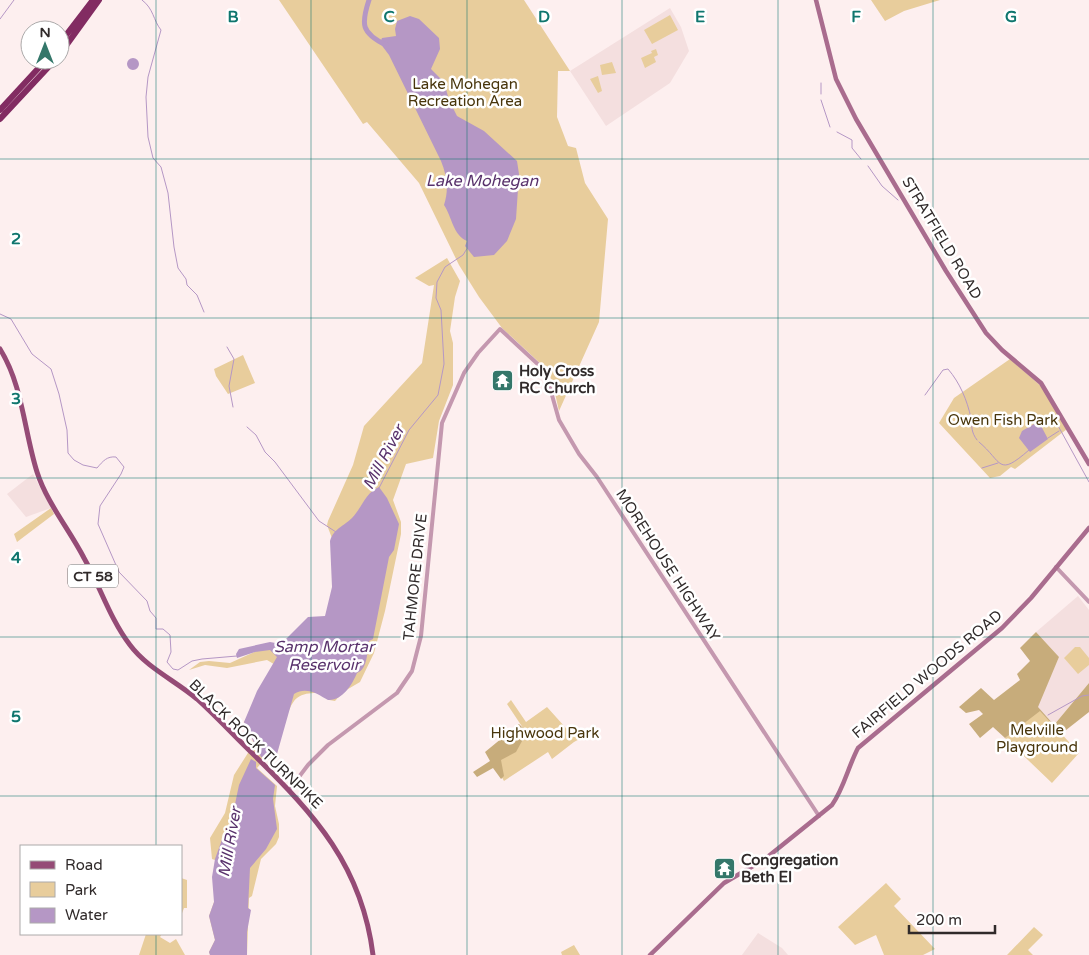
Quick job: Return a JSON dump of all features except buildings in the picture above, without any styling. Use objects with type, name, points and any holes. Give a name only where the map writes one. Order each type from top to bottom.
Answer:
[{"type":"highway","points":[[70,31],[93,0]]},
{"type":"highway","points":[[70,40],[99,0]]},
{"type":"highway","points":[[0,110],[37,70]]},
{"type":"highway","points":[[0,119],[46,70]]},
{"type":"main road","name":"STRATFIELD ROAD","points":[[816,0],[836,79],[856,119],[946,272],[986,333],[1002,350],[1041,383],[1089,464]]},
{"type":"main road","name":"BLACK ROCK TURNPIKE","points":[[0,349],[13,373],[34,460],[43,487],[84,558],[130,645],[144,659],[198,700],[289,790],[323,828],[342,857],[358,894],[373,955]]},
{"type":"main road","name":"FAIRFIELD WOODS ROAD","points":[[650,955],[724,883],[765,859],[819,816],[839,796],[849,765],[858,748],[984,645],[1027,604],[1089,528]]},
{"type":"street","name":"TAHMORE DRIVE","points":[[289,790],[308,765],[328,745],[397,693],[412,671],[421,636],[442,423],[464,373],[478,353],[500,329]]},
{"type":"street","name":"MOREHOUSE HIGHWAY","points":[[500,329],[542,368],[548,381],[559,420],[579,454],[597,477],[819,816]]},
{"type":"street","points":[[1056,567],[1089,602]]},
{"type":"shaded area","points":[[670,8],[681,27],[689,51],[670,83],[606,126],[570,71]]},
{"type":"shaded area","points":[[33,474],[51,508],[26,517],[7,494]]},
{"type":"shaded area","points":[[1078,596],[1089,610],[1089,683],[1054,725],[1037,707],[1059,657],[1036,632]]},
{"type":"shaded area","points":[[1036,632],[1059,657],[1038,707],[1054,725],[1089,683],[1089,712],[1061,734],[1040,711],[1005,738],[993,727],[980,738],[969,724],[983,714],[979,710],[966,713],[959,707],[981,688],[994,700],[1020,680],[1017,674],[1030,661],[1020,648]]},
{"type":"shaded area","points":[[519,724],[527,732],[516,752],[501,760],[504,776],[501,779],[493,768],[477,777],[473,772],[490,761],[485,752]]},
{"type":"shaded area","points":[[758,933],[782,948],[788,955],[742,955]]},
{"type":"green space","name":"Lake Mohegan Recreation Area","points":[[279,0],[524,0],[570,71],[558,71],[557,117],[568,146],[576,148],[585,183],[608,219],[599,322],[559,411],[552,380],[542,365],[502,328],[479,297],[459,265],[419,183],[367,122],[363,124]]},
{"type":"green space","points":[[871,0],[940,0],[904,11],[885,21]]},
{"type":"green space","points":[[670,15],[678,30],[652,44],[644,30]]},
{"type":"green space","points":[[656,49],[658,55],[654,57],[656,62],[645,68],[641,58]]},
{"type":"green space","points":[[612,62],[616,73],[602,75],[600,65]]},
{"type":"green space","points":[[598,76],[602,91],[598,93],[590,79]]},
{"type":"green space","points":[[447,258],[460,281],[455,297],[450,331],[453,343],[453,385],[439,421],[433,458],[406,464],[393,500],[401,522],[401,534],[374,653],[360,682],[343,692],[335,701],[329,700],[323,693],[306,694],[297,698],[289,709],[275,760],[264,760],[257,768],[277,786],[275,806],[279,824],[279,837],[276,844],[261,859],[252,896],[249,898],[247,955],[210,955],[209,952],[215,940],[209,916],[214,902],[215,860],[212,859],[210,838],[225,813],[234,775],[253,745],[252,735],[244,722],[277,666],[267,660],[227,668],[205,665],[189,670],[200,662],[230,663],[259,650],[284,650],[333,619],[333,541],[327,525],[328,521],[353,465],[364,426],[422,363],[434,285],[429,286],[415,278]]},
{"type":"green space","points":[[243,355],[255,383],[228,394],[216,376],[214,369]]},
{"type":"green space","name":"Owen Fish Park","points":[[1010,359],[1042,387],[1067,429],[1015,469],[1011,467],[1000,476],[990,478],[939,423],[954,398]]},
{"type":"green space","points":[[51,508],[54,514],[17,542],[14,534]]},
{"type":"green space","points":[[1075,647],[1080,647],[1089,658],[1089,665],[1078,674],[1064,658]]},
{"type":"green space","name":"Highwood Park","points":[[511,700],[526,722],[547,707],[574,737],[596,730],[574,742],[552,759],[548,752],[504,781],[488,753],[523,728],[507,704]]},
{"type":"green space","name":"Melville Playground","points":[[1037,707],[1079,753],[1052,783],[1005,738]]},
{"type":"green space","points":[[182,878],[187,880],[187,908],[184,908],[182,913]]},
{"type":"green space","points":[[886,883],[901,899],[894,906],[935,949],[923,955],[884,955],[876,935],[855,945],[838,927]]},
{"type":"green space","points":[[1034,927],[1043,935],[1028,950],[1033,955],[1007,955]]},
{"type":"green space","points":[[146,935],[161,935],[160,937],[170,943],[176,939],[185,955],[139,955]]},
{"type":"green space","points":[[574,945],[580,955],[562,955],[561,952]]},
{"type":"water","name":"Lake Mohegan","points":[[410,16],[419,19],[439,38],[440,49],[431,69],[444,82],[449,100],[457,116],[484,131],[517,161],[519,174],[516,219],[507,241],[494,255],[474,257],[465,246],[467,241],[456,230],[444,205],[447,183],[441,161],[389,55],[380,43],[382,38],[396,36],[397,21]]},
{"type":"water","points":[[135,58],[138,59],[138,69],[131,70],[128,69],[127,62],[128,59]]},
{"type":"water","points":[[1034,424],[1040,424],[1048,439],[1030,452],[1019,438],[1022,431]]},
{"type":"water","name":"Samp Mortar Reservoir","points":[[379,487],[387,498],[399,524],[394,550],[389,557],[373,639],[369,641],[365,664],[346,691],[338,698],[328,700],[316,693],[307,691],[294,694],[277,754],[273,759],[261,757],[244,722],[257,691],[277,657],[270,650],[255,652],[237,658],[236,654],[239,649],[270,642],[281,644],[308,617],[325,616],[332,587],[330,541],[336,530],[352,518],[367,497],[374,489]]},
{"type":"water","points":[[251,759],[256,762],[256,768],[275,785],[273,799],[277,829],[266,849],[250,868],[248,908],[251,910],[247,932],[247,955],[210,955],[209,952],[215,940],[209,916],[214,902],[212,877],[215,859],[224,834],[231,823],[239,785]]},
{"type":"waterway","points":[[0,19],[14,0]]},
{"type":"waterway","points":[[142,0],[149,7],[161,30],[148,77],[146,97],[148,137],[153,158],[161,167],[168,193],[178,268],[186,279],[187,285],[197,295],[204,312]]},
{"type":"waterway","name":"Mill River","points":[[369,0],[365,15],[365,27],[372,36],[386,45]]},
{"type":"waterway","points":[[821,83],[821,94]]},
{"type":"waterway","points":[[821,100],[830,127]]},
{"type":"waterway","points":[[837,132],[852,140],[852,148],[861,159]]},
{"type":"waterway","points":[[868,166],[882,186],[898,200]]},
{"type":"waterway","name":"Mill River","points":[[379,488],[409,430],[438,395],[444,364],[441,310],[436,298],[437,282],[445,267],[463,255],[468,247]]},
{"type":"waterway","points":[[0,314],[11,319],[32,354],[51,369],[67,430],[68,453],[74,460],[83,465],[97,468],[108,458],[116,457],[124,467],[100,506],[98,524],[119,572],[147,601],[150,611],[156,618],[156,629],[163,629],[170,635],[171,652],[167,662],[173,669],[178,670],[192,661],[237,656]]},
{"type":"waterway","points":[[227,347],[234,359],[229,386],[233,407]]},
{"type":"waterway","points":[[925,395],[943,370],[948,369],[965,398],[973,432],[977,440]]},
{"type":"waterway","points":[[1056,422],[1089,482]]},
{"type":"waterway","points":[[247,427],[256,435],[265,452],[275,462],[319,521],[336,532]]},
{"type":"waterway","points":[[1048,438],[1059,431]]},
{"type":"waterway","points":[[979,442],[997,461],[1005,465],[1019,459],[1029,450]]},
{"type":"waterway","points":[[982,468],[998,463]]},
{"type":"waterway","points":[[1048,715],[1082,696],[1089,695]]},
{"type":"place","name":"Holy Cross RC Church","points":[[503,380]]},
{"type":"place","name":"Congregation Beth El","points":[[725,869]]}]
